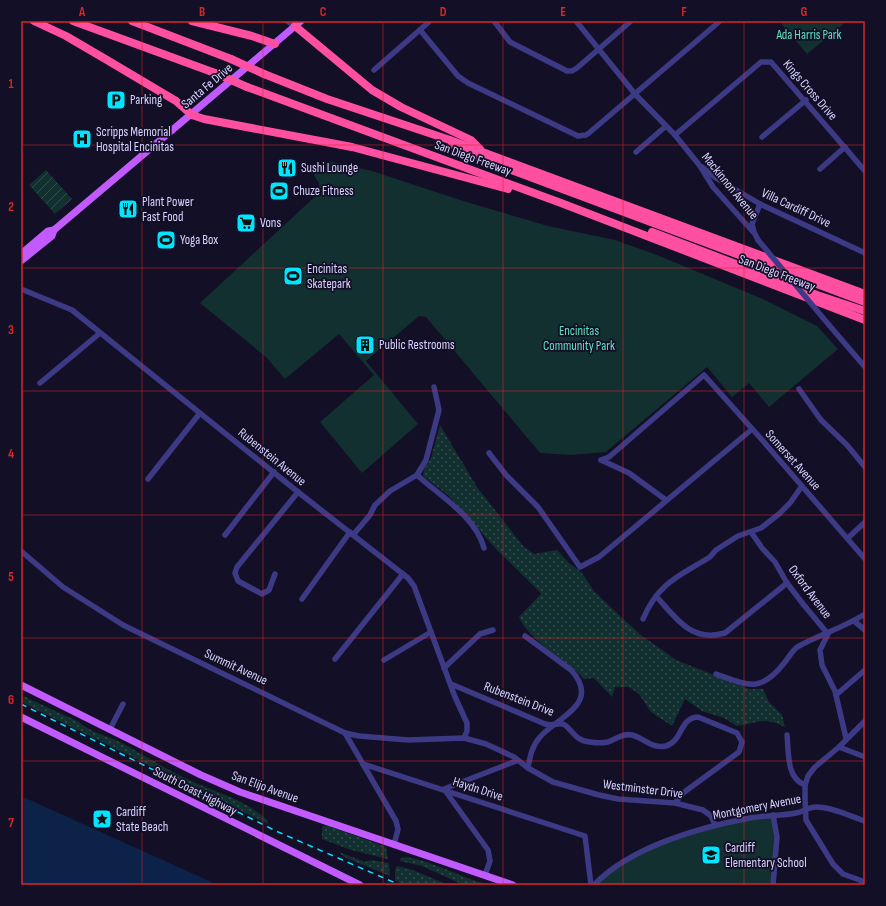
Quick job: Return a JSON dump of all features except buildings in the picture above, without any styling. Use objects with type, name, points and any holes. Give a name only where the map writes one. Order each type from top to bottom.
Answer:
[{"type":"highway","points":[[34,21],[66,36],[140,79],[176,101],[192,115],[204,119],[352,147],[561,203]]},
{"type":"highway","name":"San Diego Freeway","points":[[73,21],[561,203],[865,320]]},
{"type":"highway","name":"San Diego Freeway","points":[[132,21],[231,59],[327,99],[484,152],[865,294]]},
{"type":"highway","points":[[192,21],[252,36],[275,44]]},
{"type":"highway","points":[[298,24],[372,90],[401,107],[471,140],[484,152]]},
{"type":"highway","points":[[450,140],[458,150],[865,302]]},
{"type":"highway","points":[[444,160],[455,159],[817,295],[865,311]]},
{"type":"main road","name":"Santa Fe Drive","points":[[21,254],[48,231],[54,230],[298,24]]},
{"type":"main road","name":"Santa Fe Drive","points":[[21,261],[52,236],[54,230]]},
{"type":"main road","name":"San Elijo Avenue","points":[[21,685],[201,775],[240,792],[513,885]]},
{"type":"main road","name":"South Coast Highway","points":[[21,717],[360,885]]},
{"type":"street","points":[[287,21],[298,24]]},
{"type":"street","points":[[374,70],[430,21]]},
{"type":"street","points":[[494,21],[510,42],[567,71],[572,71],[577,68],[598,48],[631,21]]},
{"type":"street","name":"Mackinnon Avenue","points":[[576,21],[635,94],[675,136],[700,166],[713,187],[755,234],[758,240],[865,367]]},
{"type":"street","points":[[420,30],[458,76],[468,83],[578,136],[589,133],[720,21]]},
{"type":"street","name":"Kings Cross Drive","points":[[675,136],[765,61],[771,62],[806,100],[865,171]]},
{"type":"street","points":[[762,137],[806,100]]},
{"type":"street","points":[[636,152],[666,126]]},
{"type":"street","points":[[820,169],[845,147]]},
{"type":"street","name":"Villa Cardiff Drive","points":[[700,166],[716,178],[760,204],[865,253]]},
{"type":"street","points":[[755,234],[752,224],[760,204]]},
{"type":"street","name":"Rubenstein Avenue","points":[[21,287],[72,310],[298,492],[403,574],[414,586],[451,684]]},
{"type":"street","points":[[40,383],[100,333]]},
{"type":"street","name":"Somerset Avenue","points":[[666,500],[629,473],[601,460],[609,457],[704,376],[731,404],[751,430],[865,559]]},
{"type":"street","points":[[302,599],[351,534],[370,515],[375,505],[390,491],[417,476],[426,460],[439,410],[434,387]]},
{"type":"street","points":[[798,389],[821,420],[847,445],[865,466]]},
{"type":"street","points":[[148,479],[200,413]]},
{"type":"street","points":[[489,453],[506,474],[538,507],[580,567],[599,557],[751,430]]},
{"type":"street","points":[[225,535],[274,472]]},
{"type":"street","points":[[417,476],[453,504],[480,536],[484,548]]},
{"type":"street","points":[[643,619],[656,596],[666,585],[710,557],[716,550],[738,536],[761,528],[790,503],[802,486]]},
{"type":"street","points":[[275,574],[269,590],[262,594],[238,581],[235,573],[237,567],[298,492]]},
{"type":"street","points":[[848,538],[865,522]]},
{"type":"street","name":"Oxford Avenue","points":[[750,532],[775,562],[787,583],[828,634],[820,650],[822,665],[836,695],[846,738]]},
{"type":"street","name":"Summit Avenue","points":[[21,550],[63,587],[118,622],[345,733],[359,736],[408,740],[464,738]]},
{"type":"street","points":[[335,660],[403,574]]},
{"type":"street","points":[[656,596],[685,628],[700,635],[714,637],[726,634],[787,583]]},
{"type":"street","points":[[716,674],[735,681],[750,684],[761,684],[768,680],[797,646],[828,634],[865,614]]},
{"type":"street","points":[[854,621],[865,630]]},
{"type":"street","points":[[444,668],[480,634],[493,630]]},
{"type":"street","points":[[384,660],[431,632]]},
{"type":"street","points":[[525,636],[571,670],[580,683],[581,693],[577,705],[540,737],[532,748],[528,768]]},
{"type":"street","points":[[836,695],[865,670]]},
{"type":"street","points":[[451,684],[467,723],[467,731],[464,738]]},
{"type":"street","name":"Rubenstein Drive","points":[[451,684],[553,726],[565,724],[579,739],[588,742],[605,742],[624,735],[632,735],[652,745],[667,746],[675,740],[690,718],[698,717],[737,734],[742,742],[739,752],[683,793],[675,803]]},
{"type":"street","points":[[110,730],[123,704]]},
{"type":"street","points":[[865,721],[846,738],[839,747],[815,767],[805,785],[806,820],[833,864],[843,874],[865,882]]},
{"type":"street","points":[[345,733],[396,821],[398,830],[394,845]]},
{"type":"street","points":[[787,735],[793,776],[798,782],[805,785]]},
{"type":"street","name":"Westminster Drive","points":[[464,738],[486,744],[514,757],[516,761],[553,782],[599,796],[618,799],[675,803],[703,810],[711,816],[715,825]]},
{"type":"street","points":[[839,747],[865,757]]},
{"type":"street","points":[[485,875],[490,862],[488,850],[444,790],[516,761]]},
{"type":"street","name":"Haydn Drive","points":[[363,764],[585,836],[592,885]]},
{"type":"street","name":"Montgomery Avenue","points":[[592,885],[609,871],[632,858],[678,836],[715,825],[773,815],[797,813],[805,808],[816,807],[829,808],[865,821]]},
{"type":"street","points":[[773,815],[777,837],[773,885]]},
{"type":"green space","name":"Ada Harris Park","points":[[779,21],[847,21],[807,54]]},
{"type":"green space","name":"Encinitas Community Park","points":[[328,161],[372,171],[460,200],[548,226],[615,240],[657,255],[765,300],[817,326],[838,349],[769,407],[749,383],[732,397],[707,367],[606,452],[571,455],[540,453],[426,317],[419,316],[366,361],[418,424],[362,473],[320,422],[374,375],[339,334],[285,379],[266,357],[200,303],[320,192],[319,183],[314,176],[317,168]]},
{"type":"green space","points":[[46,170],[72,199],[55,214],[29,185]]},
{"type":"green space","points":[[440,425],[477,487],[523,546],[534,554],[557,550],[569,563],[581,572],[594,591],[621,617],[641,635],[676,660],[749,689],[763,689],[769,702],[782,715],[785,727],[766,721],[737,726],[724,718],[702,711],[685,699],[672,726],[651,712],[639,694],[629,687],[615,687],[612,697],[594,678],[584,679],[540,642],[524,626],[519,617],[541,594],[540,592],[497,550],[449,496],[423,476],[424,469],[431,458]]},
{"type":"green space","points":[[21,695],[79,722],[94,731],[120,742],[161,766],[197,784],[239,801],[267,820],[268,824],[21,702]]},
{"type":"green space","name":"Cardiff Elementary School","points":[[773,815],[776,826],[773,885],[594,885],[638,854],[698,830]]},
{"type":"green space","points":[[326,825],[386,847],[388,859],[351,850],[322,839],[322,827]]},
{"type":"green space","points":[[339,852],[365,862],[371,860],[389,863],[390,876],[344,857]]},
{"type":"green space","points":[[406,857],[428,862],[490,885],[464,885],[422,866],[400,861],[400,859]]},
{"type":"green space","points":[[397,866],[413,870],[448,885],[406,885],[395,881],[395,869]]},
{"type":"water","points":[[21,796],[218,885],[21,885]]},
{"type":"railway","points":[[21,704],[276,831],[400,885]]},
{"type":"place","name":"Parking","points":[[116,100]]},
{"type":"place","name":"Scripps Memorial Hospital Encinitas","points":[[82,139]]},
{"type":"place","name":"Sushi Lounge","points":[[287,168]]},
{"type":"place","name":"Chuze Fitness","points":[[279,191]]},
{"type":"place","name":"Plant Power Fast Food","points":[[128,209]]},
{"type":"place","name":"Vons","points":[[246,223]]},
{"type":"place","name":"Yoga Box","points":[[166,240]]},
{"type":"place","name":"Encinitas Skatepark","points":[[293,276]]},
{"type":"place","name":"Public Restrooms","points":[[365,345]]},
{"type":"place","name":"Cardiff State Beach","points":[[102,819]]},
{"type":"place","name":"Cardiff Elementary School","points":[[711,855]]}]
